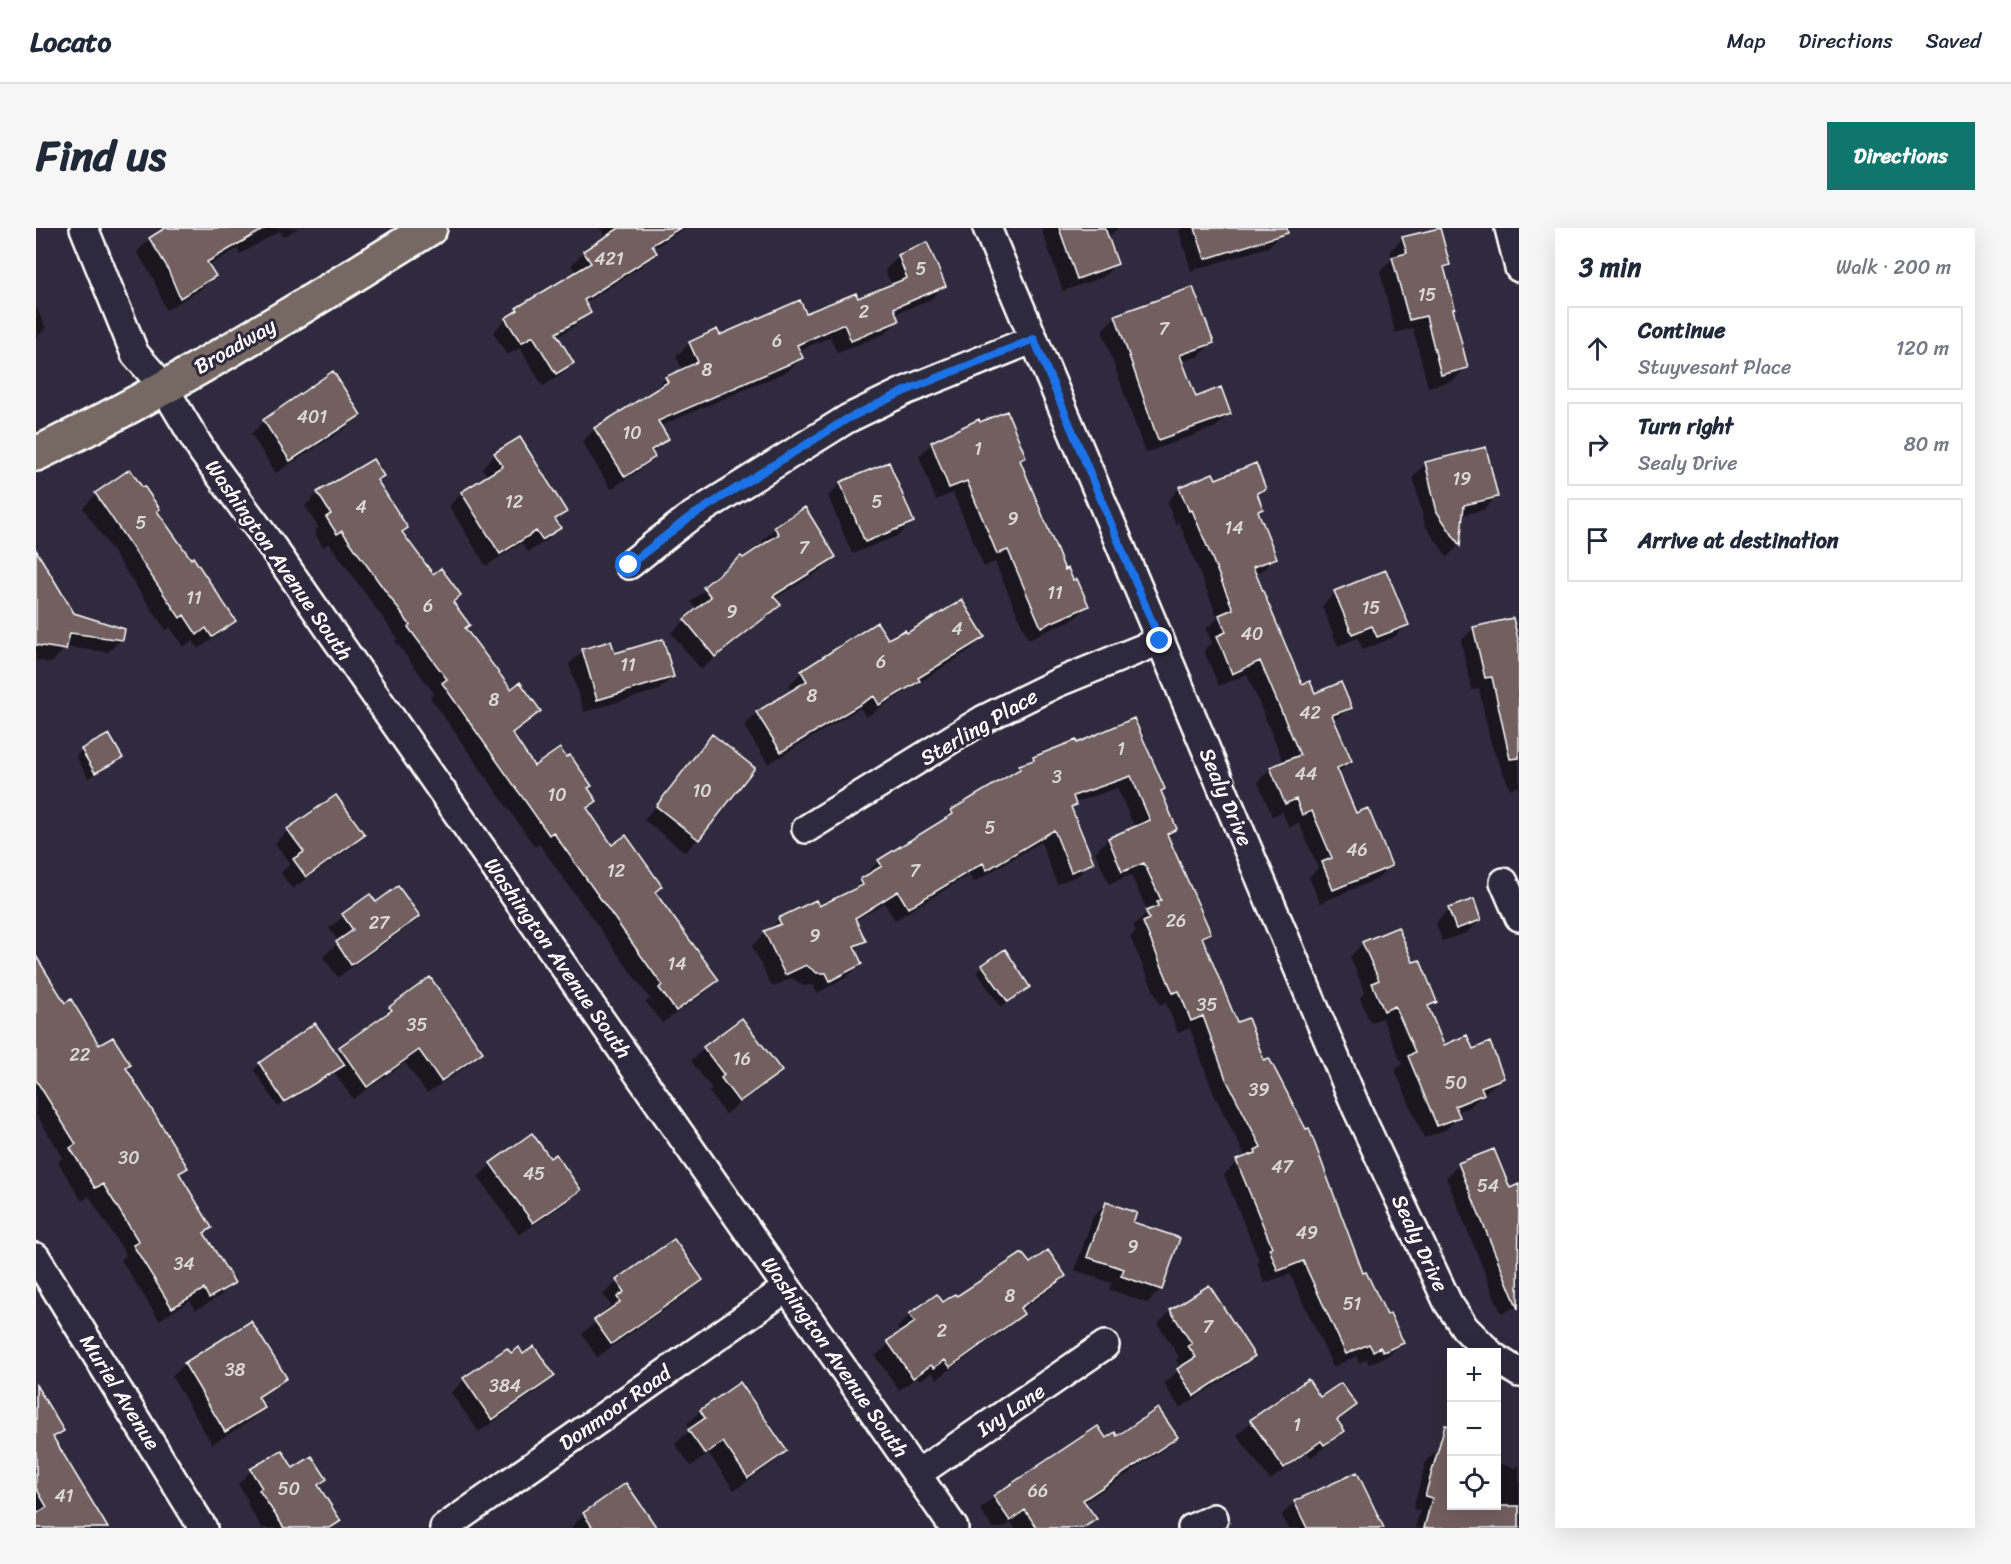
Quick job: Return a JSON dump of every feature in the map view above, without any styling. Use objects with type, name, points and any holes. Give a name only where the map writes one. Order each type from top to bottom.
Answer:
[{"type":"main road","name":"Broadway","points":[[36,454],[115,417],[163,386],[291,314],[430,228]]},
{"type":"street","name":"Washington Avenue South","points":[[84,228],[135,354],[163,386],[202,451],[273,548],[954,1528]]},
{"type":"street","name":"Sealy Drive","points":[[987,228],[1357,1109],[1448,1303],[1465,1328],[1484,1348]]},
{"type":"street","points":[[1509,228],[1519,268]]},
{"type":"street","points":[[629,565],[687,519],[847,419],[905,391],[1034,339]]},
{"type":"street","name":"Sterling Place","points":[[806,829],[984,719],[1057,683],[1160,641]]},
{"type":"street","points":[[1504,882],[1519,917]]},
{"type":"street","name":"Muriel Avenue","points":[[36,1257],[203,1528]]},
{"type":"street","name":"Donmoor Road","points":[[444,1528],[787,1288]]},
{"type":"street","name":"Ivy Lane","points":[[917,1474],[1105,1345]]},
{"type":"street","points":[[1501,1361],[1519,1373]]},
{"type":"building","points":[[165,228],[266,228],[207,262],[216,276],[180,298],[166,265],[149,238]]},
{"type":"building","points":[[619,228],[680,228],[652,245],[657,253],[584,300],[591,313],[556,333],[574,363],[556,374],[533,336],[521,343],[505,318],[518,310],[516,308],[591,263],[583,251]]},
{"type":"building","points":[[1059,228],[1105,228],[1118,264],[1077,279]]},
{"type":"building","points":[[1195,228],[1287,228],[1288,233],[1205,259]]},
{"type":"building","points":[[1440,228],[1450,265],[1444,267],[1468,368],[1441,375],[1426,316],[1409,320],[1392,257],[1407,253],[1402,237]]},
{"type":"building","points":[[927,242],[946,286],[894,308],[899,321],[851,341],[844,324],[797,345],[803,358],[658,421],[669,439],[651,450],[655,457],[625,477],[594,428],[668,382],[665,377],[698,362],[689,342],[717,329],[720,335],[800,300],[806,313],[856,293],[858,298],[907,278],[898,255]]},
{"type":"building","points":[[1193,287],[1214,343],[1180,355],[1196,397],[1221,387],[1231,414],[1158,440],[1115,315]]},
{"type":"building","points":[[333,371],[361,415],[290,461],[263,420]]},
{"type":"building","points":[[1007,411],[1026,457],[1020,460],[1065,570],[1068,568],[1073,580],[1077,579],[1089,606],[1041,627],[1008,550],[997,554],[967,481],[949,488],[931,442],[979,419],[980,422]]},
{"type":"building","points":[[520,437],[567,512],[555,519],[561,528],[542,540],[536,531],[500,554],[461,492],[503,466],[494,453]]},
{"type":"building","points":[[1486,447],[1498,497],[1464,505],[1460,546],[1437,512],[1425,462]]},
{"type":"building","points":[[373,459],[384,476],[377,480],[408,528],[402,532],[433,574],[441,568],[461,595],[453,602],[470,625],[465,628],[511,689],[520,682],[541,711],[512,733],[534,766],[560,748],[566,757],[570,755],[592,786],[588,788],[597,801],[587,808],[612,845],[626,835],[662,886],[655,892],[719,980],[676,1011],[659,988],[662,985],[553,832],[549,835],[442,683],[447,679],[408,627],[410,625],[342,531],[337,534],[326,517],[331,514],[317,492]]},
{"type":"building","points":[[889,462],[914,522],[865,542],[840,482]]},
{"type":"building","points":[[1256,463],[1266,489],[1257,493],[1263,509],[1258,511],[1277,558],[1253,567],[1302,684],[1310,681],[1315,693],[1341,682],[1352,708],[1332,715],[1352,761],[1337,768],[1356,813],[1368,808],[1392,866],[1333,890],[1322,862],[1332,858],[1312,811],[1302,815],[1296,799],[1285,804],[1270,767],[1300,755],[1260,661],[1232,674],[1217,636],[1226,632],[1219,615],[1233,609],[1192,510],[1189,511],[1179,487],[1213,473],[1216,479]]},
{"type":"building","points":[[130,469],[160,509],[157,511],[191,559],[193,557],[236,621],[212,637],[206,628],[197,635],[184,615],[180,618],[95,493]]},
{"type":"building","points":[[805,507],[836,557],[773,596],[781,605],[715,657],[684,619],[711,597],[703,587],[741,556],[743,558],[779,534],[774,527]]},
{"type":"building","points":[[36,550],[74,613],[125,629],[123,640],[70,633],[66,650],[36,645]]},
{"type":"building","points":[[1386,570],[1409,625],[1377,637],[1372,626],[1352,634],[1334,591]]},
{"type":"building","points":[[962,600],[985,637],[918,678],[920,681],[879,705],[874,696],[781,752],[756,712],[807,681],[801,671],[877,622],[888,639],[905,630],[907,633]]},
{"type":"building","points":[[1513,618],[1519,643],[1519,758],[1510,759],[1492,677],[1485,678],[1473,627]]},
{"type":"building","points":[[663,639],[674,677],[597,700],[582,649],[611,641],[615,653]]},
{"type":"building","points":[[1134,718],[1165,789],[1161,791],[1177,829],[1167,834],[1211,933],[1202,937],[1237,1022],[1248,1018],[1264,1060],[1269,1058],[1306,1129],[1309,1128],[1363,1273],[1366,1272],[1387,1315],[1390,1313],[1404,1343],[1383,1352],[1380,1347],[1373,1351],[1369,1344],[1346,1354],[1303,1261],[1278,1271],[1269,1248],[1272,1247],[1236,1160],[1256,1153],[1255,1150],[1261,1147],[1226,1079],[1203,1016],[1191,1021],[1179,991],[1173,993],[1143,922],[1149,919],[1146,911],[1158,906],[1157,902],[1161,900],[1144,863],[1122,872],[1108,838],[1150,820],[1131,776],[1073,796],[1076,805],[1071,807],[1094,863],[1071,872],[1054,830],[987,870],[983,863],[908,908],[898,891],[855,918],[866,941],[854,946],[862,964],[830,981],[826,973],[817,973],[806,965],[785,975],[764,931],[781,924],[778,918],[816,900],[819,906],[863,885],[860,879],[882,866],[878,860],[953,814],[951,810],[1020,769],[1019,765],[1034,760],[1033,757],[1076,740],[1077,743]]},
{"type":"building","points":[[109,734],[123,758],[95,773],[81,749]]},
{"type":"building","points":[[712,734],[755,768],[699,840],[656,806]]},
{"type":"building","points":[[336,795],[365,835],[306,877],[293,859],[304,852],[287,829]]},
{"type":"building","points":[[398,886],[420,916],[351,965],[336,942],[353,930],[342,914],[370,894],[376,902]]},
{"type":"building","points":[[1474,899],[1481,920],[1456,929],[1448,908]]},
{"type":"building","points":[[1398,927],[1413,962],[1420,960],[1437,1002],[1428,1006],[1444,1045],[1467,1035],[1473,1049],[1490,1042],[1504,1078],[1481,1087],[1484,1094],[1455,1106],[1460,1117],[1437,1126],[1408,1056],[1415,1052],[1395,1006],[1384,1011],[1372,983],[1379,980],[1362,942]]},
{"type":"building","points":[[1005,949],[1030,987],[1008,1002],[982,965]]},
{"type":"building","points":[[36,956],[65,1003],[71,999],[99,1045],[113,1037],[131,1065],[126,1068],[188,1168],[179,1173],[212,1228],[204,1233],[235,1283],[209,1298],[204,1289],[172,1308],[133,1245],[139,1242],[103,1184],[95,1188],[70,1148],[76,1144],[36,1080]]},
{"type":"building","points":[[430,977],[483,1052],[441,1081],[419,1050],[367,1087],[339,1047],[392,1010],[389,1007]]},
{"type":"building","points":[[742,1018],[782,1071],[739,1102],[721,1078],[724,1075],[703,1047]]},
{"type":"building","points":[[315,1023],[345,1065],[284,1102],[259,1063]]},
{"type":"building","points":[[532,1133],[550,1158],[556,1154],[581,1190],[533,1223],[490,1163]]},
{"type":"building","points":[[1494,1149],[1510,1188],[1519,1184],[1518,1309],[1458,1163]]},
{"type":"building","points":[[1106,1202],[1137,1213],[1133,1222],[1180,1238],[1162,1290],[1121,1276],[1124,1269],[1087,1257]]},
{"type":"building","points":[[674,1239],[703,1280],[611,1344],[594,1320],[620,1302],[617,1297],[624,1292],[616,1280]]},
{"type":"building","points":[[1048,1250],[1066,1276],[1020,1308],[1024,1314],[950,1367],[945,1360],[934,1368],[931,1365],[913,1378],[887,1341],[915,1322],[909,1314],[937,1294],[943,1302],[955,1294],[957,1296],[1022,1253],[1030,1263]]},
{"type":"building","points":[[1209,1285],[1255,1356],[1194,1396],[1177,1369],[1196,1357],[1188,1346],[1192,1344],[1170,1310]]},
{"type":"building","points":[[251,1321],[287,1378],[258,1397],[265,1408],[225,1432],[184,1363]]},
{"type":"building","points":[[534,1346],[555,1376],[492,1420],[463,1378],[507,1348],[511,1353],[519,1347],[523,1354]]},
{"type":"building","points":[[1308,1379],[1320,1397],[1341,1383],[1357,1405],[1337,1420],[1345,1431],[1324,1445],[1321,1441],[1284,1468],[1250,1420]]},
{"type":"building","points":[[740,1382],[787,1451],[748,1478],[723,1442],[705,1454],[688,1430],[705,1418],[700,1410]]},
{"type":"building","points":[[36,1385],[64,1431],[53,1437],[108,1528],[36,1528],[36,1514],[47,1507],[36,1488]]},
{"type":"building","points":[[1158,1408],[1178,1437],[1083,1500],[1097,1519],[1083,1528],[1037,1528],[1025,1510],[1010,1521],[993,1496],[1098,1426],[1106,1438],[1115,1432],[1117,1436]]},
{"type":"building","points":[[1445,1425],[1447,1425],[1447,1510],[1501,1510],[1501,1506],[1519,1506],[1519,1528],[1424,1528],[1432,1498],[1425,1496]]},
{"type":"building","points":[[282,1450],[293,1468],[312,1456],[327,1479],[318,1485],[341,1521],[330,1528],[284,1528],[259,1490],[262,1488],[250,1469]]},
{"type":"building","points":[[1357,1472],[1384,1528],[1307,1528],[1294,1501]]},
{"type":"building","points":[[626,1483],[657,1528],[593,1528],[583,1513]]},
{"type":"route","points":[[629,565],[687,519],[847,419],[905,391],[1034,339],[1160,641]]}]
